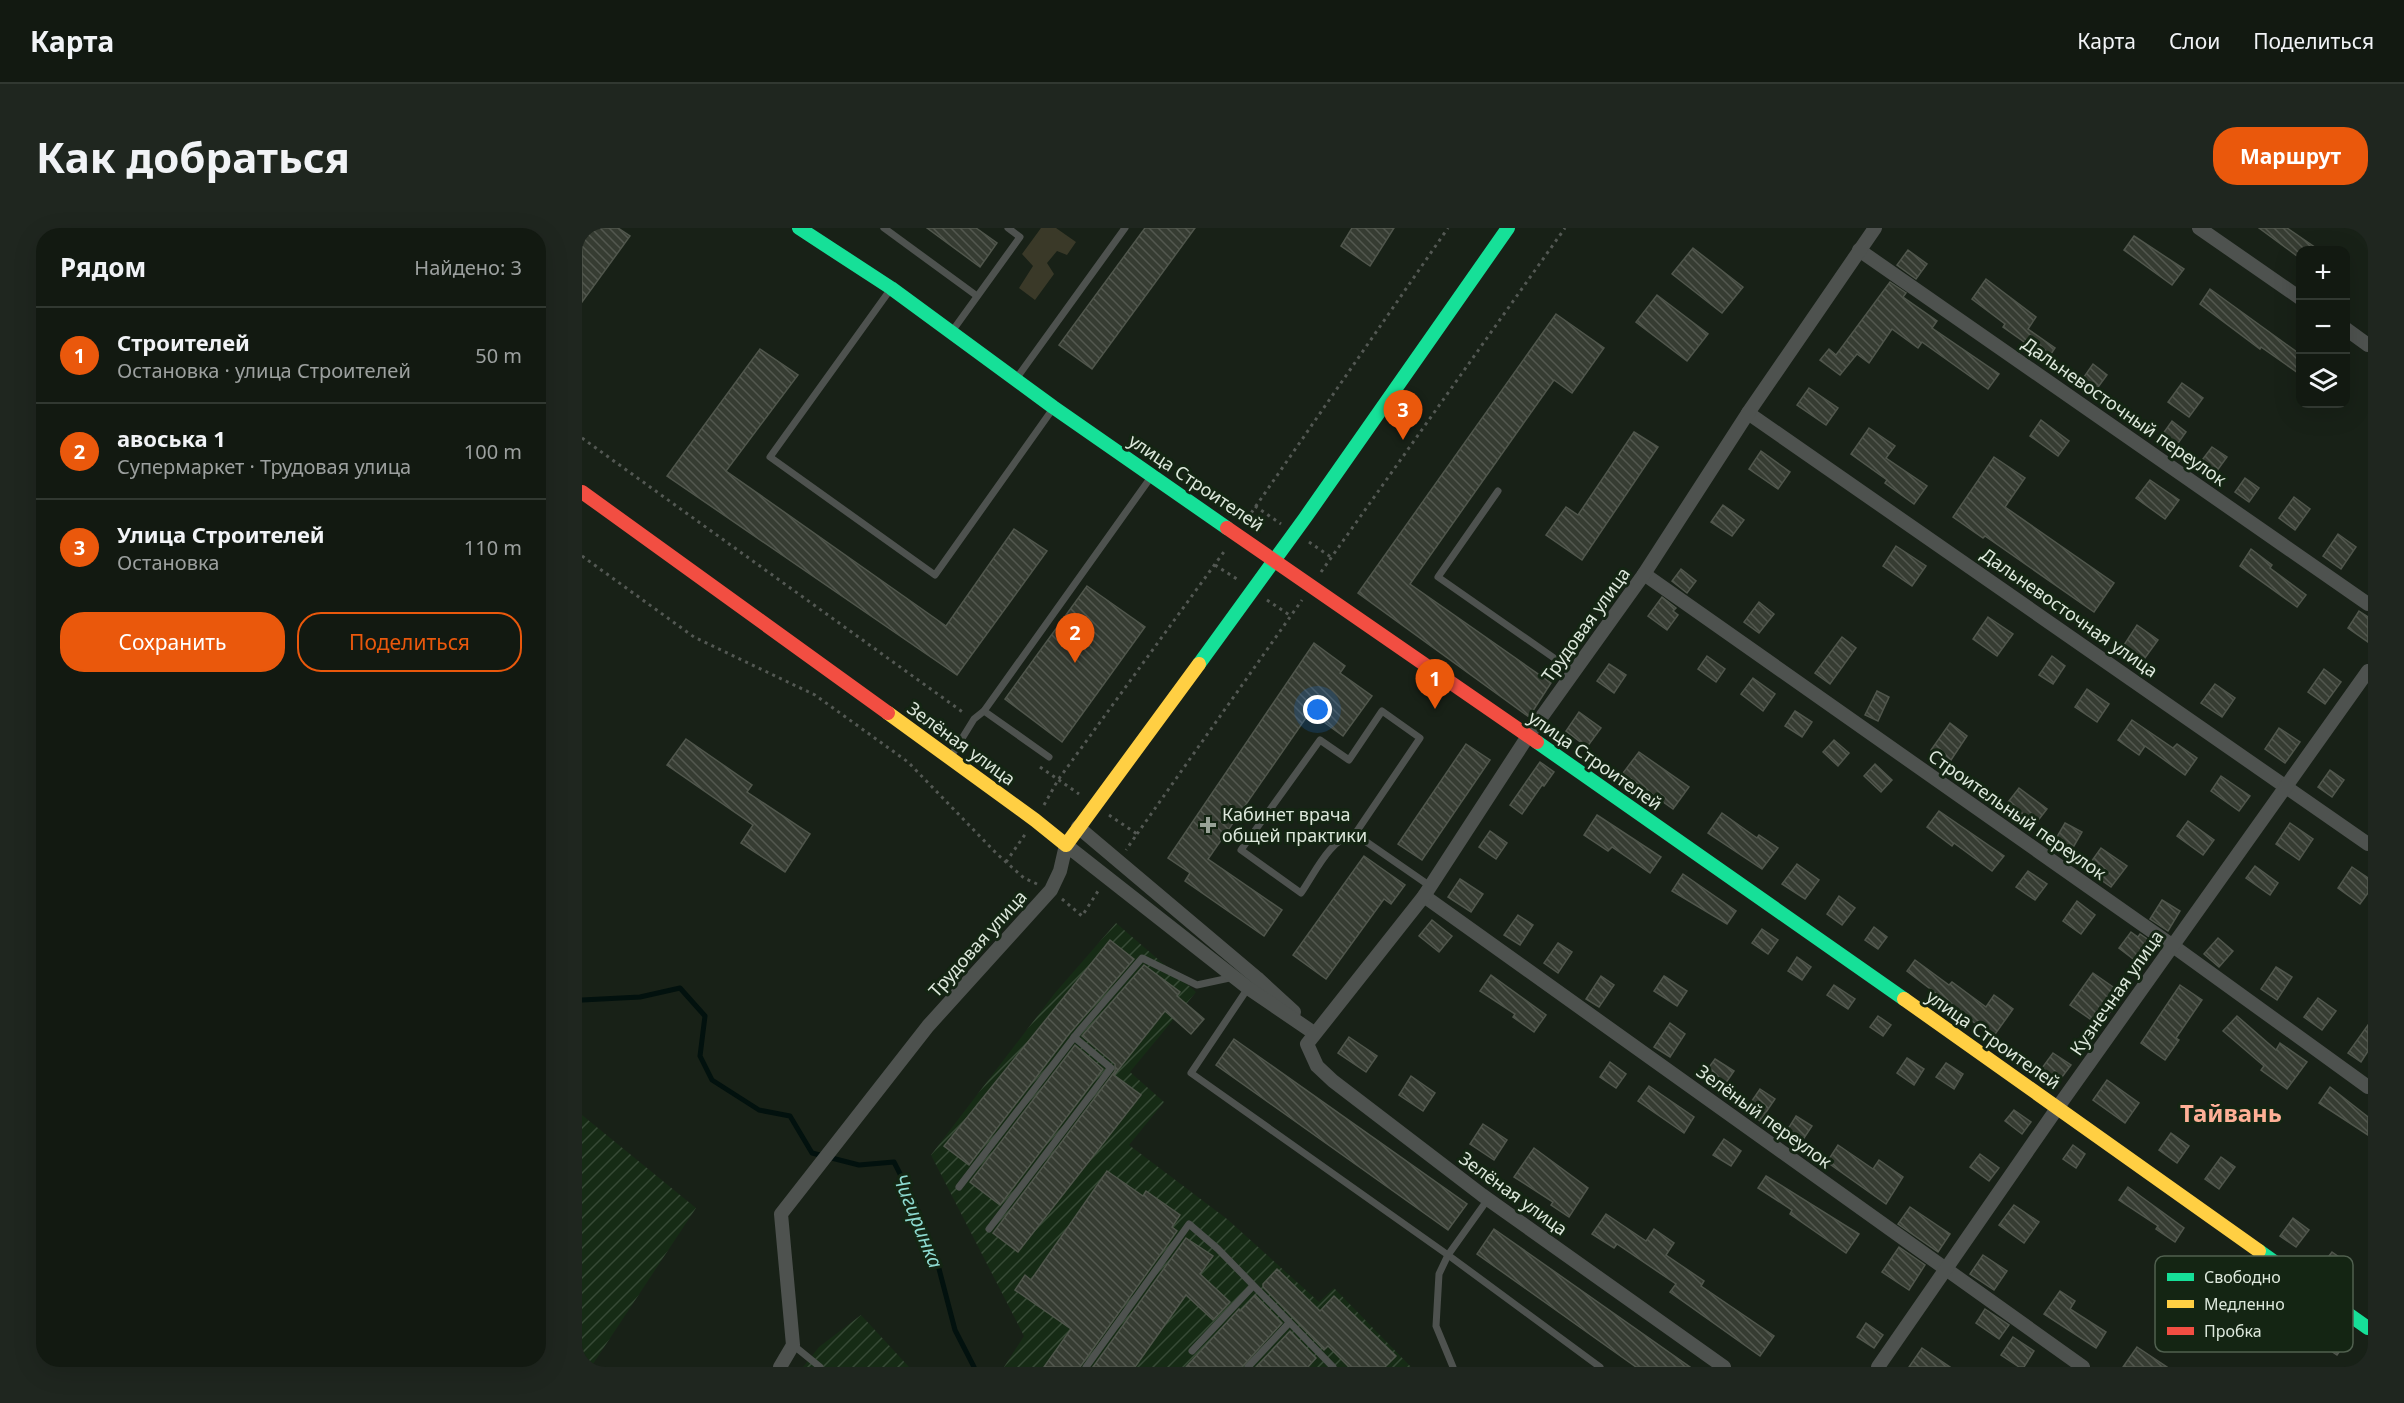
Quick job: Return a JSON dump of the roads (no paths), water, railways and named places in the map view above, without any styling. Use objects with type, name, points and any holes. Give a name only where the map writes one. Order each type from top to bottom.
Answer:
[{"type":"street","name":"улица Строителей","points":[[799,228],[891,288],[1053,407],[1528,736],[2267,1256]]},
{"type":"street","name":"Трудовая улица","points":[[793,1345],[781,1214],[928,1026],[1051,890],[1060,871],[1066,844],[1093,804],[1168,707],[1276,560],[1508,228]]},
{"type":"street","name":"Трудовая улица","points":[[1314,1033],[1427,891],[1528,736],[1644,574],[1748,413],[1875,228]]},
{"type":"street","points":[[2199,228],[2296,295]]},
{"type":"street","name":"Дальневосточный переулок","points":[[1859,250],[2368,604]]},
{"type":"street","points":[[2350,332],[2368,345]]},
{"type":"street","name":"Дальневосточная улица","points":[[1748,413],[2368,844]]},
{"type":"street","name":"Зелёная улица","points":[[582,492],[950,758],[1066,844],[1234,978],[1314,1033],[1307,1044],[1311,1056],[1317,1066],[1333,1080],[1488,1199],[1724,1367]]},
{"type":"street","name":"Строительный переулок","points":[[1644,574],[2173,946],[2368,1087]]},
{"type":"street","name":"Кузнечная улица","points":[[1878,1367],[2058,1107],[2368,671]]},
{"type":"street","points":[[1078,827],[1257,978],[1314,1033]]},
{"type":"street","name":"Зелёный переулок","points":[[1427,891],[2084,1367]]},
{"type":"street","name":"улица Строителей","points":[[2353,1317],[2368,1328]]},
{"type":"street","points":[[780,1367],[793,1345]]},
{"type":"lane","points":[[884,228],[977,296]]},
{"type":"lane","points":[[951,332],[1020,237],[1008,228]]},
{"type":"lane","points":[[1016,379],[1125,228]]},
{"type":"lane","points":[[891,288],[770,457],[935,575],[1053,407]]},
{"type":"lane","points":[[950,758],[974,719],[984,711],[1152,475]]},
{"type":"lane","points":[[1498,491],[1438,577],[1574,672]]},
{"type":"lane","points":[[984,711],[1049,757]]},
{"type":"lane","points":[[1355,834],[1420,738],[1383,711],[1349,760],[1320,740],[1241,849],[1301,893],[1335,844],[1345,836],[1355,834],[1427,891]]},
{"type":"lane","points":[[959,1187],[1074,1037],[1142,958],[1197,985],[1234,978]]},
{"type":"lane","points":[[1248,988],[1191,1073],[1448,1255],[1600,1367]]},
{"type":"lane","points":[[989,1229],[1111,1068],[1074,1037]]},
{"type":"lane","points":[[1452,1367],[1436,1326],[1439,1274],[1448,1255],[1488,1199]]},
{"type":"lane","points":[[1086,1367],[1189,1224],[1218,1249],[1327,1365]]},
{"type":"lane","points":[[1192,1351],[1253,1286]]},
{"type":"lane","points":[[1248,1367],[1288,1323]]},
{"type":"lane","points":[[793,1345],[820,1367]]},
{"type":"waterway","name":"Чигиринка","points":[[582,1000],[640,997],[680,988],[705,1016],[700,1056],[712,1080],[759,1110],[790,1116],[812,1153],[859,1165],[894,1162],[915,1203],[938,1265],[955,1330],[974,1367]]},
{"type":"place","name":"Улица Строителей","points":[[1403,440]]},
{"type":"place","name":"авоська 1","points":[[1075,663]]},
{"type":"place","name":"Строителей","points":[[1435,709]]},
{"type":"place","name":"Кабинет врача общей практики","points":[[1208,825]]},
{"type":"district","name":"Тайвань","points":[[2231,1114]]}]
